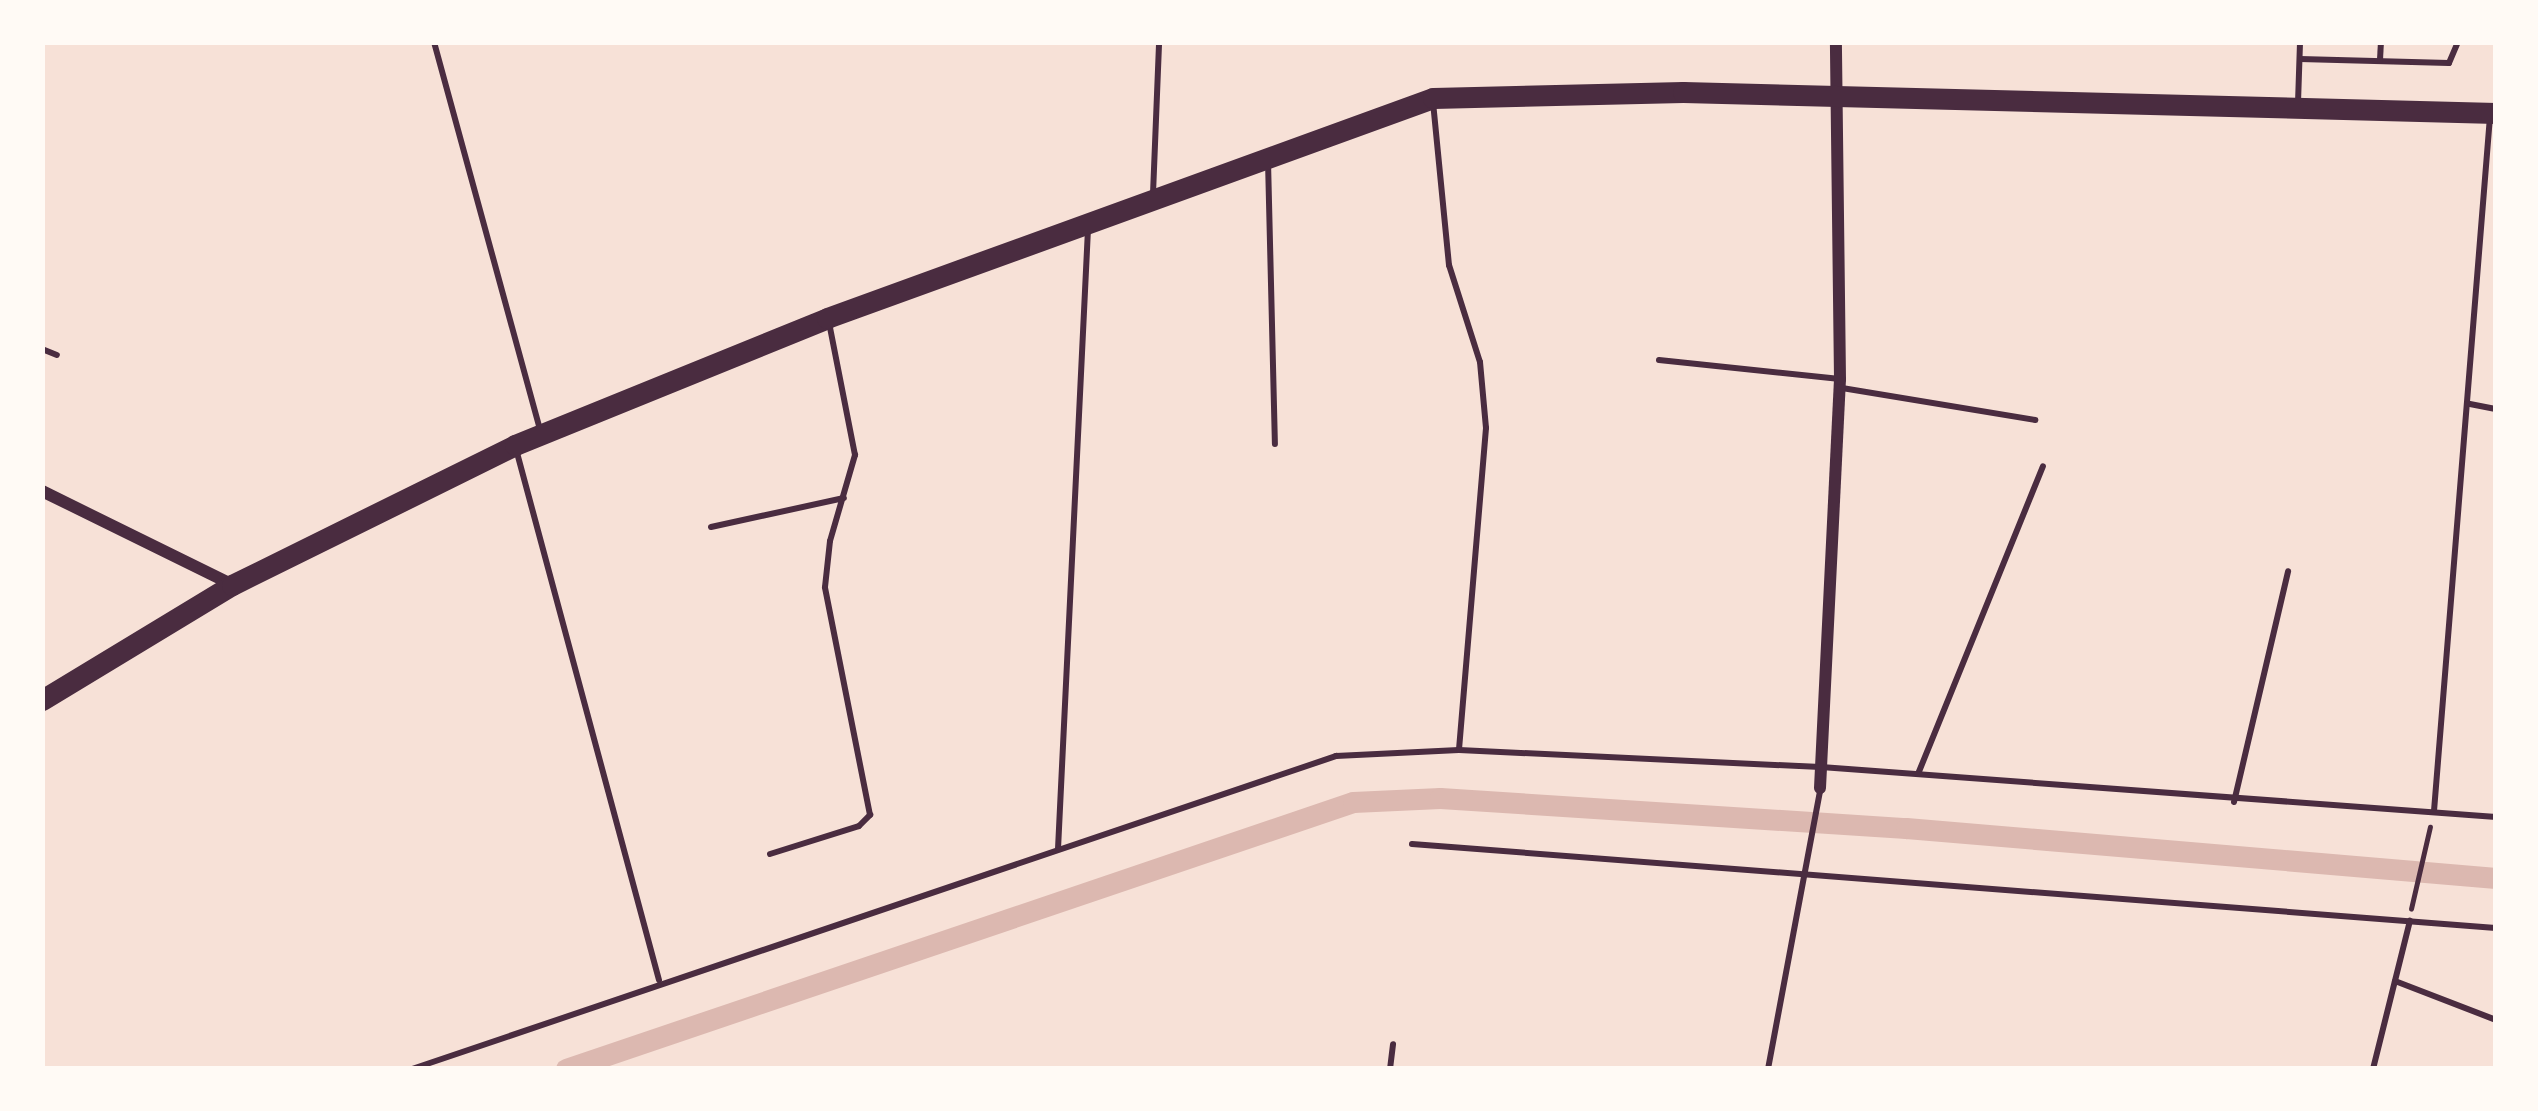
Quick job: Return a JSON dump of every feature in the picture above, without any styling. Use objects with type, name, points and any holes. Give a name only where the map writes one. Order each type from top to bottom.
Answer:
[{"type":"main road","points":[[42,700],[232,585],[515,445],[827,318],[1433,98],[1836,95],[2493,112]]},
{"type":"street","points":[[1820,788],[1839,384],[1836,42]]},
{"type":"street","points":[[42,491],[232,585]]},
{"type":"lane","points":[[434,42],[541,435]]},
{"type":"lane","points":[[1153,197],[1159,42]]},
{"type":"lane","points":[[2298,106],[2300,42]]},
{"type":"lane","points":[[2380,60],[2381,42]]},
{"type":"lane","points":[[2300,59],[2450,63],[2458,42]]},
{"type":"lane","points":[[1433,98],[1449,266],[1480,362],[1486,428],[1460,750]]},
{"type":"lane","points":[[2434,811],[2493,112]]},
{"type":"lane","points":[[1267,158],[1275,444]]},
{"type":"lane","points":[[1058,850],[1088,220]]},
{"type":"lane","points":[[770,854],[859,826],[870,815],[825,587],[855,455],[827,318]]},
{"type":"lane","points":[[42,349],[57,355]]},
{"type":"lane","points":[[1659,360],[1839,384],[2035,420]]},
{"type":"lane","points":[[2470,404],[2496,409]]},
{"type":"lane","points":[[515,445],[660,982]]},
{"type":"lane","points":[[1918,774],[1969,664],[2043,466]]},
{"type":"lane","points":[[711,527],[844,498]]},
{"type":"lane","points":[[2234,802],[2288,571]]},
{"type":"lane","points":[[412,1069],[1336,756],[1460,750],[1821,767],[2234,802],[2496,817]]},
{"type":"lane","points":[[1768,1069],[1814,844],[1820,788]]},
{"type":"lane","points":[[1412,844],[2496,928]]},
{"type":"lane","points":[[2373,1069],[2410,921]]},
{"type":"lane","points":[[2395,981],[2496,1020]]},
{"type":"lane","points":[[1390,1069],[1393,1044]]},
{"type":"path","points":[[2411,908],[2430,827]]},
{"type":"waterway","points":[[566,1069],[1353,802],[1440,798],[1906,828],[2496,878]]}]
